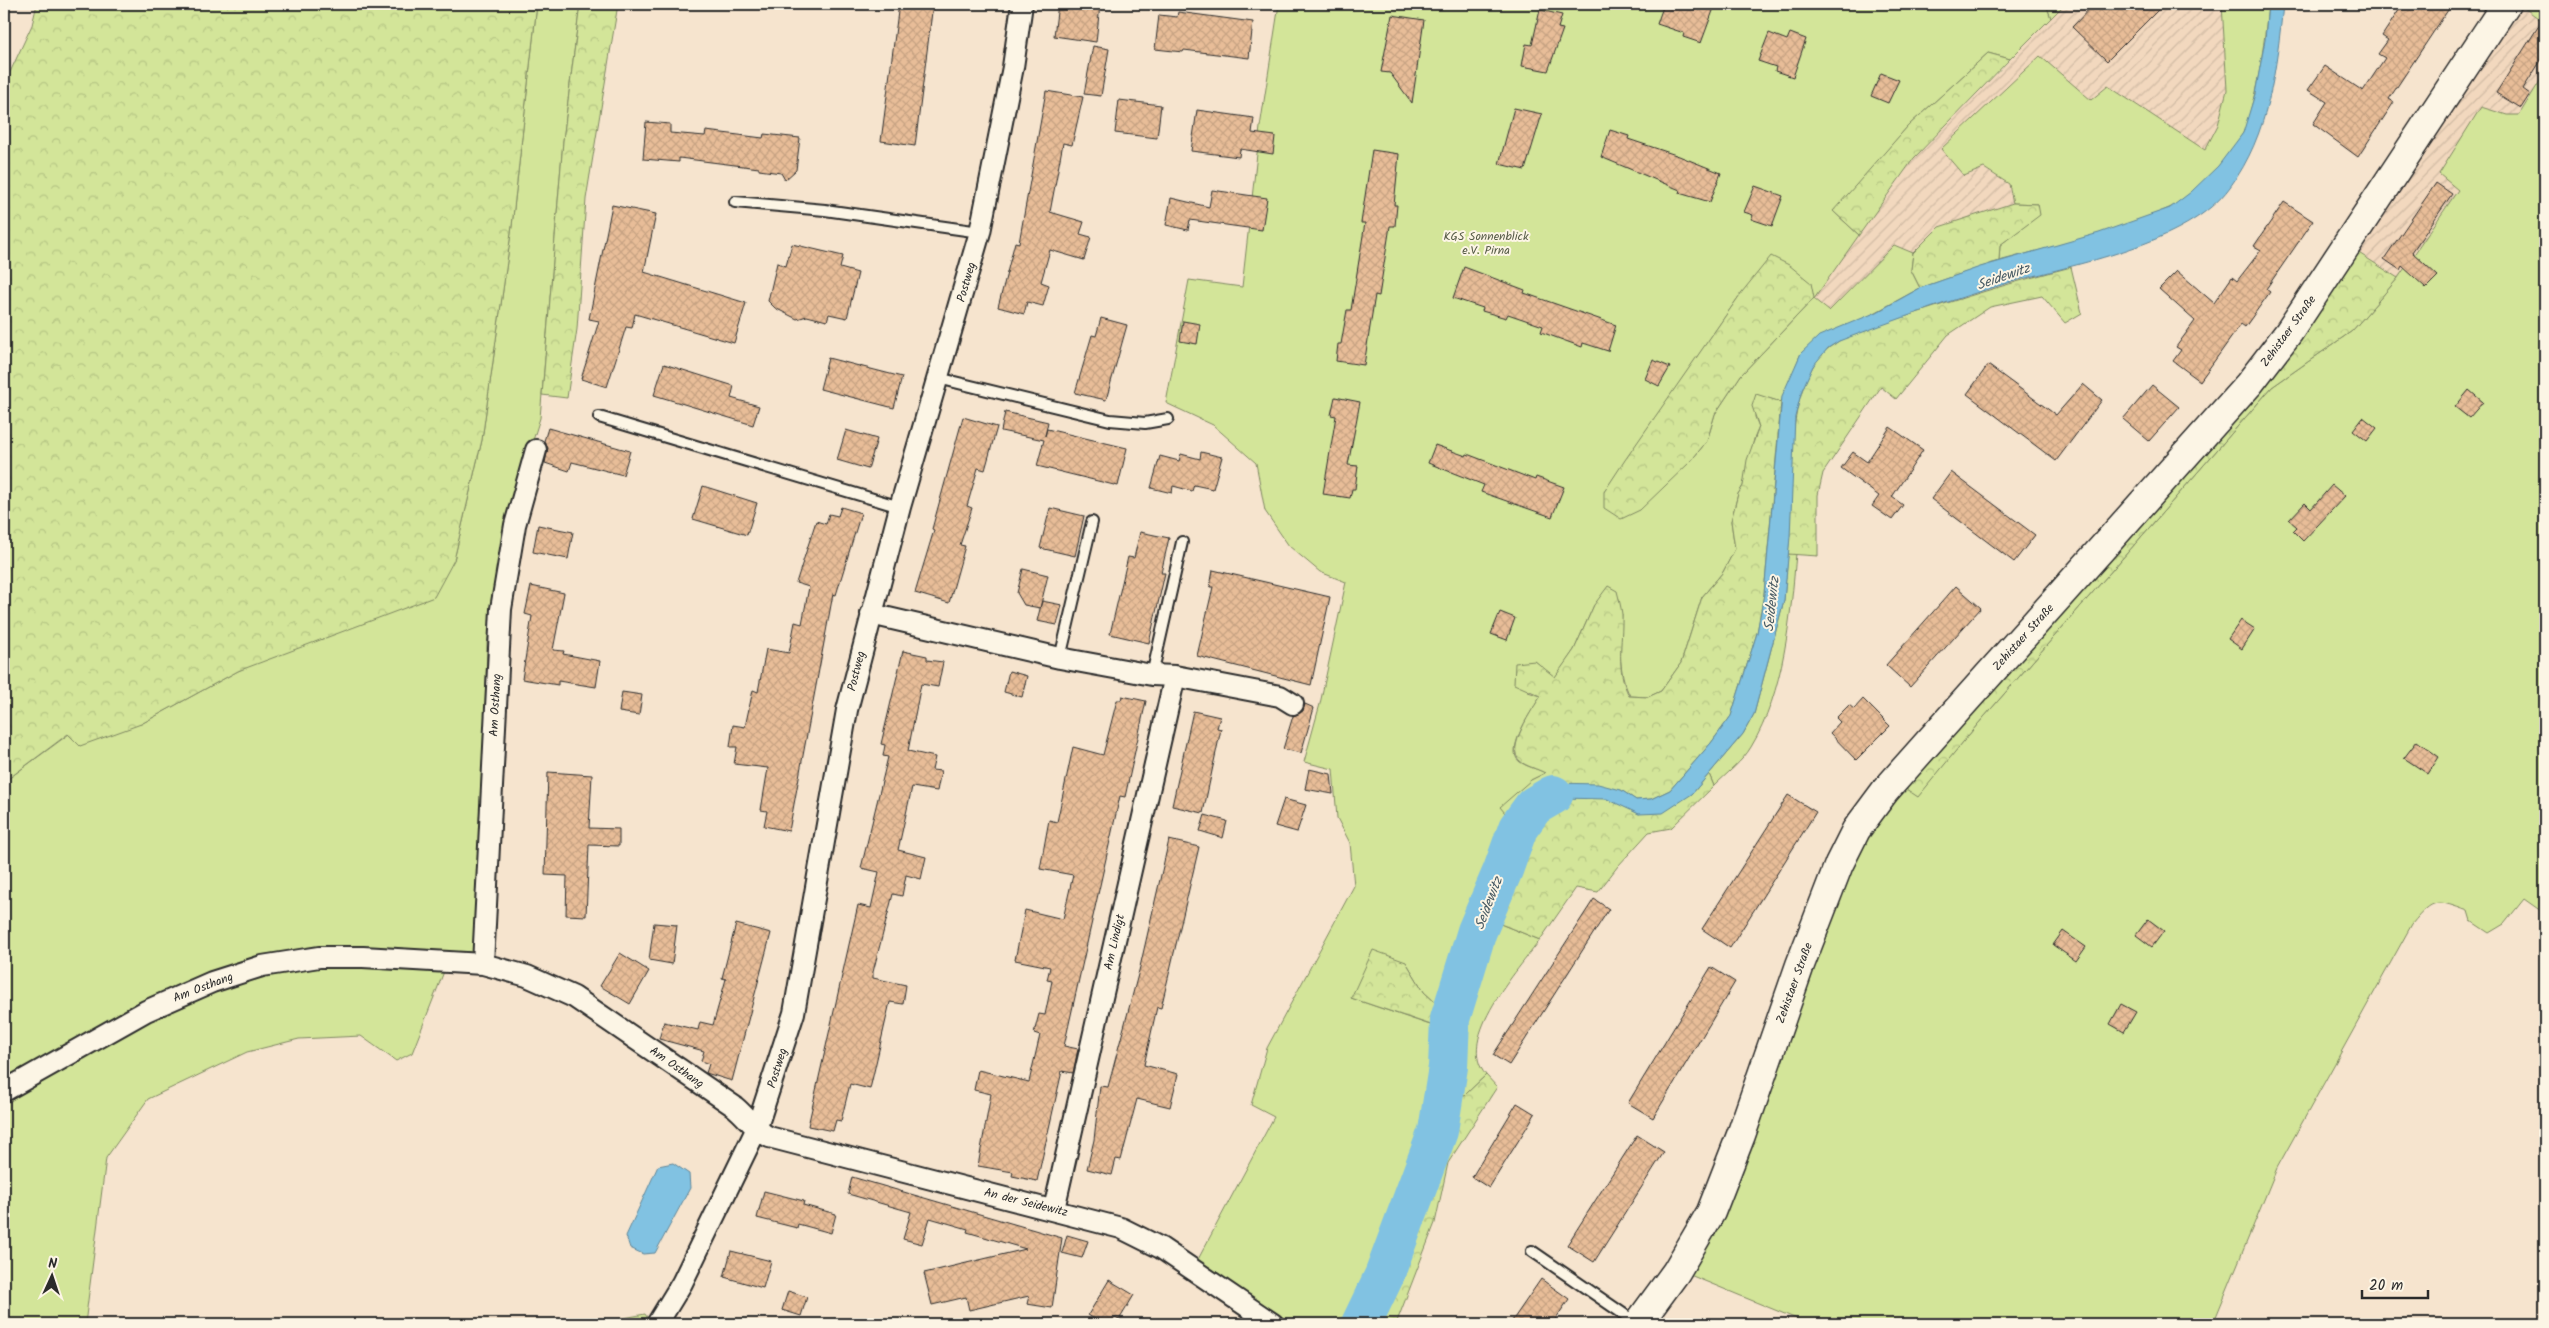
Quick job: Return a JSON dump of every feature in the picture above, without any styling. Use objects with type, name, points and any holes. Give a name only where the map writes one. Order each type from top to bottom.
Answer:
[{"type":"main road","name":"Zehistaer Straße","points":[[1638,1324],[1676,1272],[1711,1212],[1741,1136],[1800,965],[1839,864],[1856,830],[1885,791],[1919,752],[2254,378],[2309,303],[2506,4]]},
{"type":"street","name":"Postweg","points":[[657,1324],[682,1284],[756,1130],[794,1013],[847,710],[870,614],[980,232],[1014,67],[1022,4]]},
{"type":"street","name":"Am Osthang","points":[[483,964],[501,609],[516,525],[536,450]]},
{"type":"street","points":[[870,614],[1060,658],[1152,675],[1175,676],[1280,696],[1293,704]]},
{"type":"street","name":"Am Lindigt","points":[[1054,1209],[1175,676]]},
{"type":"street","name":"Am Osthang","points":[[4,1091],[146,1011],[212,982],[262,966],[319,957],[363,957],[483,964],[527,976],[574,997],[735,1107],[756,1130]]},
{"type":"street","name":"An der Seidewitz","points":[[756,1130],[769,1137],[1054,1209],[1121,1228],[1161,1248],[1273,1324]]},
{"type":"lane","points":[[735,202],[825,210],[980,232]]},
{"type":"lane","points":[[938,378],[1110,420],[1144,423],[1168,419]]},
{"type":"lane","points":[[599,417],[900,507]]},
{"type":"lane","points":[[1060,658],[1092,522]]},
{"type":"lane","points":[[1152,675],[1182,542]]},
{"type":"lane","points":[[1532,1251],[1638,1324]]},
{"type":"shaded area","points":[[2065,4],[2222,4],[2227,90],[2218,125],[2205,151],[2108,86],[2091,100],[1984,168],[2009,184],[2013,203],[1939,227],[1913,253],[1894,245],[1829,311],[1814,298],[1914,158]]},
{"type":"shaded area","points":[[2520,5],[2545,23],[2545,73],[2519,115],[2507,115],[2481,107],[2458,190],[2398,278],[2354,250]]},
{"type":"green space","points":[[37,4],[537,4],[512,226],[482,440],[454,560],[434,597],[238,671],[141,724],[80,746],[68,734],[4,782],[4,85],[32,25]]},
{"type":"green space","points":[[537,4],[580,4],[563,141],[540,418],[517,492],[487,643],[477,952],[455,957],[258,962],[4,1086],[4,782],[69,734],[141,724],[238,671],[454,560],[482,440],[512,226]]},
{"type":"green space","points":[[580,4],[618,4],[586,199],[577,329],[567,398],[542,395],[563,141]]},
{"type":"green space","name":"KGS Sonnenblick e.V. Pirna","points":[[1279,4],[2046,4],[2051,18],[2010,59],[1988,53],[1908,126],[1834,212],[1859,235],[1814,299],[1829,311],[1894,245],[1913,253],[1911,270],[1920,288],[1801,353],[1781,402],[1756,395],[1755,417],[1759,427],[1754,439],[1743,486],[1738,494],[1731,521],[1735,549],[1723,572],[1702,597],[1681,663],[1661,691],[1648,697],[1630,696],[1621,666],[1622,614],[1594,605],[1574,650],[1555,678],[1535,661],[1528,692],[1541,696],[1517,739],[1515,749],[1516,756],[1520,762],[1546,773],[1531,780],[1518,828],[1450,1019],[1448,1067],[1438,1131],[1384,1276],[1361,1324],[1285,1324],[1195,1265],[1274,1117],[1251,1105],[1267,1048],[1354,886],[1350,843],[1337,818],[1333,769],[1304,762],[1320,704],[1346,582],[1320,572],[1289,546],[1265,511],[1256,463],[1213,425],[1166,403],[1189,280],[1242,287],[1260,127]],"holes":[[[1742,292],[1814,298],[1741,375],[1715,414],[1707,441],[1690,462],[1674,475],[1604,492]],[[1406,962],[1424,992],[1438,1005],[1433,1026],[1351,998]]]},
{"type":"green space","points":[[2046,4],[2065,4],[2051,18]]},
{"type":"green space","points":[[2222,4],[2268,4],[2264,44],[2248,120],[2243,133],[2220,164],[2200,186],[2179,203],[2149,217],[2063,244],[1999,261],[2000,245],[2039,215],[2038,204],[2013,203],[2009,184],[1984,168],[1964,176],[1941,149],[2040,56],[2091,100],[2108,86],[2205,150],[2218,125],[2227,90]]},
{"type":"green space","points":[[2545,4],[2545,23],[2520,5]]},
{"type":"green space","points":[[1988,53],[2010,59],[1914,158],[1859,235],[1833,211],[1908,126]]},
{"type":"green space","points":[[2545,73],[2545,904],[2541,911],[2524,899],[2504,924],[2489,933],[2471,921],[2468,911],[2442,903],[2431,905],[2419,915],[2412,924],[2277,1168],[2213,1324],[1809,1324],[1690,1275],[1830,914],[1866,837],[1903,787],[1918,796],[1977,725],[2272,387],[2352,331],[2398,278],[2458,190],[2439,174],[2481,107],[2507,115],[2519,115]]},
{"type":"green space","points":[[2013,203],[2038,204],[2040,215],[2000,245],[1999,261],[1920,288],[1911,270],[1913,253],[1939,227]]},
{"type":"green space","points":[[2354,250],[2398,278],[2352,331],[2272,387],[1977,725],[1918,797],[1903,787]]},
{"type":"green space","points":[[1771,256],[1789,265],[1811,283],[1814,298],[1741,375],[1715,414],[1707,441],[1690,462],[1640,510],[1621,519],[1604,508],[1604,492],[1742,292]]},
{"type":"green space","points":[[2071,267],[2082,313],[2065,323],[2042,296],[1990,307],[1948,335],[1896,399],[1881,387],[1823,473],[1818,495],[1818,556],[1788,554],[1792,451],[1797,410],[1809,373],[1825,351],[1838,341],[1867,328]]},
{"type":"green space","points":[[1756,394],[1781,402],[1764,594],[1757,633],[1731,716],[1711,743],[1670,790],[1651,799],[1636,800],[1621,790],[1531,798],[1515,825],[1500,807],[1531,780],[1545,773],[1522,763],[1516,755],[1518,738],[1541,696],[1514,684],[1515,663],[1535,661],[1555,677],[1574,650],[1594,605],[1608,586],[1617,591],[1622,614],[1621,665],[1622,675],[1629,696],[1648,697],[1661,691],[1681,663],[1702,597],[1723,572],[1735,549],[1731,521],[1738,494],[1743,486],[1747,460],[1759,427],[1752,406]]},
{"type":"green space","points":[[1796,553],[1792,602],[1784,653],[1771,703],[1762,726],[1748,752],[1714,786],[1709,774],[1743,734],[1754,714],[1784,600],[1788,554]]},
{"type":"green space","points":[[1709,774],[1714,786],[1671,828],[1649,832],[1618,866],[1598,892],[1576,888],[1540,940],[1493,921],[1512,862],[1525,831],[1538,811],[1545,806],[1562,799],[1599,797],[1611,800],[1639,814],[1692,794]]},
{"type":"green space","points":[[1493,921],[1540,940],[1505,986],[1483,1024],[1478,1043],[1478,1060],[1486,1075],[1465,1095],[1452,1093],[1461,1020],[1477,960]]},
{"type":"green space","points":[[1373,950],[1406,962],[1424,992],[1438,1005],[1434,1026],[1351,998]]},
{"type":"green space","points":[[318,962],[445,969],[412,1053],[396,1061],[361,1036],[299,1039],[247,1052],[148,1099],[106,1158],[85,1324],[4,1324],[4,1097],[27,1082],[211,989]]},
{"type":"green space","points":[[1486,1075],[1497,1087],[1448,1163],[1435,1223],[1396,1324],[1374,1324],[1425,1203],[1441,1145],[1452,1093],[1465,1095]]},
{"type":"green space","points":[[645,1314],[649,1320],[646,1324],[592,1324]]},
{"type":"water","points":[[2268,4],[2283,4],[2278,51],[2269,99],[2254,145],[2243,167],[2230,187],[2211,207],[2187,224],[2128,250],[2008,283],[1923,310],[1839,341],[1828,348],[1813,366],[1802,390],[1795,417],[1790,537],[1784,600],[1754,714],[1743,734],[1692,794],[1663,813],[1639,814],[1607,799],[1560,798],[1537,811],[1526,830],[1477,960],[1461,1020],[1455,1076],[1441,1145],[1425,1203],[1374,1324],[1361,1324],[1384,1276],[1438,1131],[1448,1067],[1450,1019],[1477,931],[1503,870],[1518,828],[1515,825],[1531,798],[1555,783],[1598,784],[1621,790],[1636,800],[1651,799],[1670,790],[1711,743],[1731,716],[1757,633],[1764,594],[1782,396],[1801,353],[1819,336],[1877,312],[1920,288],[1980,267],[2099,233],[2170,208],[2191,192],[2218,166],[2243,133],[2255,94],[2265,40]]},
{"type":"water","points":[[673,1163],[689,1174],[690,1188],[655,1253],[643,1254],[630,1248],[626,1236],[658,1166]]},
{"type":"building","points":[[899,4],[933,4],[915,146],[881,141]]},
{"type":"building","points":[[1058,4],[1100,5],[1096,42],[1054,36]]},
{"type":"building","points":[[1664,4],[1701,4],[1714,8],[1701,43],[1683,37],[1684,33],[1657,24]]},
{"type":"building","points":[[2094,4],[2164,4],[2107,61],[2072,27]]},
{"type":"building","points":[[2403,4],[2452,4],[2389,99],[2394,102],[2358,157],[2313,124],[2327,102],[2308,90],[2325,66],[2363,91],[2385,58],[2378,54],[2388,40],[2382,36]]},
{"type":"building","points":[[1540,10],[1562,15],[1558,28],[1563,29],[1548,71],[1522,66],[1526,44],[1532,45]]},
{"type":"building","points":[[1178,12],[1253,22],[1249,58],[1184,50],[1183,52],[1155,49],[1159,15],[1177,17]]},
{"type":"building","points":[[1392,15],[1424,20],[1412,103],[1390,73],[1381,72]]},
{"type":"building","points":[[2545,16],[2545,54],[2523,89],[2530,94],[2521,108],[2496,93]]},
{"type":"building","points":[[1769,33],[1787,40],[1790,33],[1806,39],[1793,77],[1775,71],[1776,67],[1758,61]]},
{"type":"building","points":[[1093,46],[1109,49],[1101,96],[1084,94]]},
{"type":"building","points":[[1881,73],[1899,80],[1888,103],[1871,96]]},
{"type":"building","points":[[1046,91],[1083,97],[1072,145],[1063,143],[1050,212],[1084,222],[1080,234],[1091,237],[1084,260],[1050,250],[1041,282],[1049,285],[1043,306],[1027,302],[1024,314],[998,307],[1015,242],[1019,243]]},
{"type":"building","points":[[1119,100],[1161,105],[1157,138],[1115,133]]},
{"type":"building","points":[[1514,108],[1542,114],[1525,170],[1499,164]]},
{"type":"building","points":[[1197,110],[1254,118],[1252,133],[1275,136],[1273,154],[1240,149],[1239,157],[1191,151]]},
{"type":"building","points":[[646,122],[670,124],[670,133],[705,136],[706,131],[763,138],[764,134],[800,138],[796,170],[785,180],[781,173],[759,170],[759,168],[679,158],[679,162],[643,159]]},
{"type":"building","points":[[1610,130],[1629,136],[1628,139],[1679,156],[1721,173],[1710,202],[1679,193],[1680,190],[1601,157]]},
{"type":"building","points":[[1372,150],[1399,154],[1394,205],[1397,205],[1395,226],[1390,226],[1379,296],[1375,295],[1364,365],[1336,361],[1338,344],[1341,344],[1347,310],[1351,310],[1365,223],[1361,223]]},
{"type":"building","points":[[2436,183],[2452,194],[2412,252],[2438,276],[2426,288],[2402,266],[2400,270],[2384,259]]},
{"type":"building","points":[[1755,186],[1783,196],[1772,226],[1751,219],[1753,215],[1744,212]]},
{"type":"building","points":[[1212,190],[1267,198],[1262,230],[1190,220],[1188,230],[1166,225],[1171,198],[1209,207]]},
{"type":"building","points":[[2284,202],[2313,221],[2266,289],[2270,292],[2245,327],[2241,324],[2200,381],[2173,361],[2181,350],[2176,347],[2195,321],[2159,289],[2177,271],[2214,303],[2232,277],[2237,281],[2261,250],[2254,246]]},
{"type":"building","points":[[612,205],[656,214],[644,272],[746,303],[734,343],[635,314],[632,328],[626,327],[607,387],[581,379],[599,321],[589,319]]},
{"type":"building","points":[[792,244],[843,256],[840,268],[858,273],[847,318],[829,314],[827,321],[807,316],[797,319],[775,308],[768,301],[777,263],[786,266]]},
{"type":"building","points":[[1464,267],[1525,290],[1524,293],[1616,325],[1608,351],[1583,343],[1582,347],[1541,332],[1543,326],[1508,314],[1506,318],[1482,311],[1483,308],[1453,298]]},
{"type":"building","points":[[1101,318],[1127,325],[1106,400],[1075,393],[1092,335],[1096,336]]},
{"type":"building","points":[[1183,321],[1200,324],[1197,344],[1180,341]]},
{"type":"building","points":[[828,358],[902,377],[894,408],[820,389]]},
{"type":"building","points":[[1653,360],[1670,367],[1659,386],[1645,379]]},
{"type":"building","points":[[664,364],[734,386],[731,398],[759,406],[753,425],[654,395]]},
{"type":"building","points":[[1988,365],[2056,415],[2083,384],[2102,400],[2056,461],[1967,394]]},
{"type":"building","points":[[2152,385],[2179,407],[2149,441],[2123,419]]},
{"type":"building","points":[[2469,390],[2483,402],[2469,418],[2455,407]]},
{"type":"building","points":[[1335,397],[1360,402],[1348,465],[1358,466],[1355,489],[1352,489],[1350,498],[1323,494],[1336,416],[1331,415]]},
{"type":"building","points":[[1005,412],[1048,422],[1045,436],[1047,429],[1127,448],[1118,486],[1037,466],[1044,440],[1001,431]]},
{"type":"building","points":[[963,417],[997,427],[985,470],[978,468],[967,506],[972,508],[960,545],[965,546],[949,603],[915,593],[934,530],[932,529]]},
{"type":"building","points":[[2363,417],[2377,428],[2367,441],[2353,430]]},
{"type":"building","points":[[1890,427],[1923,450],[1892,497],[1903,505],[1892,520],[1872,506],[1879,496],[1841,468],[1853,452],[1867,462]]},
{"type":"building","points":[[548,428],[630,451],[623,475],[572,462],[569,471],[545,463],[548,448],[544,441]]},
{"type":"building","points":[[846,430],[877,439],[868,469],[837,460]]},
{"type":"building","points":[[1435,445],[1466,456],[1467,454],[1535,480],[1536,477],[1564,487],[1552,517],[1481,492],[1484,485],[1428,463]]},
{"type":"building","points":[[1201,452],[1222,457],[1213,489],[1194,485],[1192,491],[1173,486],[1172,493],[1151,488],[1160,456],[1179,461],[1181,454],[1200,459]]},
{"type":"building","points":[[1951,472],[2035,535],[2014,562],[1931,499]]},
{"type":"building","points":[[2332,485],[2345,496],[2303,541],[2293,531],[2297,527],[2289,520],[2305,503],[2311,509]]},
{"type":"building","points":[[703,486],[757,503],[747,535],[693,519]]},
{"type":"building","points":[[841,507],[861,513],[836,595],[833,594],[789,831],[764,826],[767,811],[761,810],[768,768],[734,764],[737,747],[730,747],[733,725],[745,727],[753,690],[758,692],[766,649],[789,653],[795,622],[802,624],[809,587],[796,583],[816,521],[826,524],[829,514],[838,516]]},
{"type":"building","points":[[1050,508],[1084,516],[1075,556],[1040,548]]},
{"type":"building","points":[[538,525],[573,532],[568,559],[533,552]]},
{"type":"building","points":[[1140,532],[1169,538],[1161,573],[1165,573],[1149,643],[1110,634],[1128,557],[1134,558]]},
{"type":"building","points":[[1023,569],[1048,575],[1040,608],[1024,605],[1017,593]]},
{"type":"building","points":[[1213,570],[1330,597],[1311,685],[1197,656],[1213,587],[1210,587]]},
{"type":"building","points":[[531,586],[564,593],[553,650],[564,651],[563,654],[600,661],[596,687],[558,681],[558,685],[522,679],[532,616],[525,614]]},
{"type":"building","points":[[1956,586],[1981,608],[1910,687],[1886,665]]},
{"type":"building","points":[[1042,601],[1062,605],[1057,625],[1037,621]]},
{"type":"building","points":[[1500,612],[1515,618],[1507,640],[1491,634]]},
{"type":"building","points":[[2241,620],[2255,629],[2242,649],[2228,639]]},
{"type":"building","points":[[903,651],[927,656],[927,660],[943,662],[938,687],[921,684],[908,751],[935,757],[932,770],[941,771],[937,791],[912,787],[898,850],[926,857],[921,879],[906,875],[902,896],[893,894],[873,972],[873,978],[906,985],[903,1004],[890,1002],[870,1089],[850,1084],[841,1121],[836,1120],[833,1131],[808,1126],[858,905],[871,908],[879,872],[861,868],[888,757],[883,756],[885,745],[881,744]]},
{"type":"building","points":[[1009,671],[1027,676],[1022,697],[1004,692]]},
{"type":"building","points":[[622,692],[642,695],[639,715],[619,712]]},
{"type":"building","points":[[1122,696],[1146,701],[1125,797],[1120,796],[1064,1046],[1078,1049],[1073,1073],[1062,1071],[1037,1181],[1012,1176],[1013,1172],[978,1166],[991,1094],[974,1090],[978,1070],[1029,1082],[1040,1035],[1034,1033],[1039,1014],[1045,1015],[1052,981],[1047,980],[1050,967],[1015,960],[1025,910],[1063,919],[1073,875],[1040,869],[1049,820],[1057,822],[1073,747],[1103,755],[1117,700],[1121,700]]},
{"type":"building","points":[[1863,699],[1890,726],[1856,760],[1830,733],[1840,722],[1836,718],[1849,705],[1854,709]]},
{"type":"building","points":[[1305,704],[1314,708],[1301,753],[1283,749],[1293,716],[1303,711]]},
{"type":"building","points":[[1193,711],[1220,717],[1217,728],[1221,729],[1203,813],[1172,806]]},
{"type":"building","points":[[2417,741],[2439,757],[2428,774],[2404,758]]},
{"type":"building","points":[[1309,769],[1331,774],[1333,794],[1305,789]]},
{"type":"building","points":[[548,772],[592,775],[589,828],[619,829],[619,846],[589,845],[586,916],[566,915],[567,876],[545,875]]},
{"type":"building","points":[[1788,795],[1816,812],[1730,948],[1702,929]]},
{"type":"building","points":[[1284,799],[1306,805],[1297,832],[1275,826]]},
{"type":"building","points":[[1205,815],[1227,821],[1223,838],[1200,831]]},
{"type":"building","points":[[1169,840],[1199,847],[1161,1008],[1157,1007],[1144,1065],[1178,1074],[1170,1107],[1137,1099],[1121,1160],[1116,1159],[1112,1175],[1087,1169],[1094,1140],[1100,1086],[1108,1087],[1140,967]]},
{"type":"building","points":[[1594,899],[1609,909],[1509,1065],[1493,1055]]},
{"type":"building","points":[[2148,919],[2164,931],[2152,947],[2136,935]]},
{"type":"building","points":[[654,923],[677,925],[672,964],[649,960]]},
{"type":"building","points":[[736,924],[771,933],[732,1081],[706,1073],[709,1064],[701,1061],[704,1051],[659,1039],[664,1022],[698,1030],[700,1022],[713,1025],[726,979],[722,978]]},
{"type":"building","points":[[2063,931],[2086,947],[2076,961],[2053,945]]},
{"type":"building","points":[[620,953],[649,971],[630,1004],[600,986]]},
{"type":"building","points":[[1711,967],[1735,982],[1653,1118],[1628,1103]]},
{"type":"building","points":[[2121,1004],[2136,1012],[2124,1032],[2110,1024]]},
{"type":"building","points":[[1517,1103],[1535,1114],[1489,1188],[1472,1177]]},
{"type":"building","points":[[1637,1135],[1664,1152],[1594,1262],[1567,1245]]},
{"type":"building","points":[[852,1177],[1062,1238],[1052,1308],[1027,1304],[1029,1296],[969,1310],[966,1297],[932,1305],[924,1273],[1026,1249],[967,1232],[968,1229],[930,1218],[922,1244],[903,1239],[911,1212],[848,1194]]},
{"type":"building","points":[[764,1191],[804,1201],[803,1205],[836,1214],[831,1233],[798,1224],[797,1228],[757,1218]]},
{"type":"building","points":[[1067,1235],[1088,1241],[1082,1258],[1062,1253]]},
{"type":"building","points":[[731,1251],[771,1261],[763,1288],[724,1277]]},
{"type":"building","points":[[1541,1279],[1569,1299],[1552,1324],[1510,1324]]},
{"type":"building","points":[[1109,1280],[1134,1295],[1119,1320],[1115,1318],[1110,1324],[1103,1324],[1088,1315]]},
{"type":"building","points":[[788,1291],[807,1297],[801,1316],[782,1310]]},
{"type":"waterway","name":"Seidewitz","points":[[1361,1324],[1384,1276],[1438,1131],[1448,1067],[1450,1019],[1477,931],[1503,870],[1518,828],[1534,806],[1553,795]]}]
